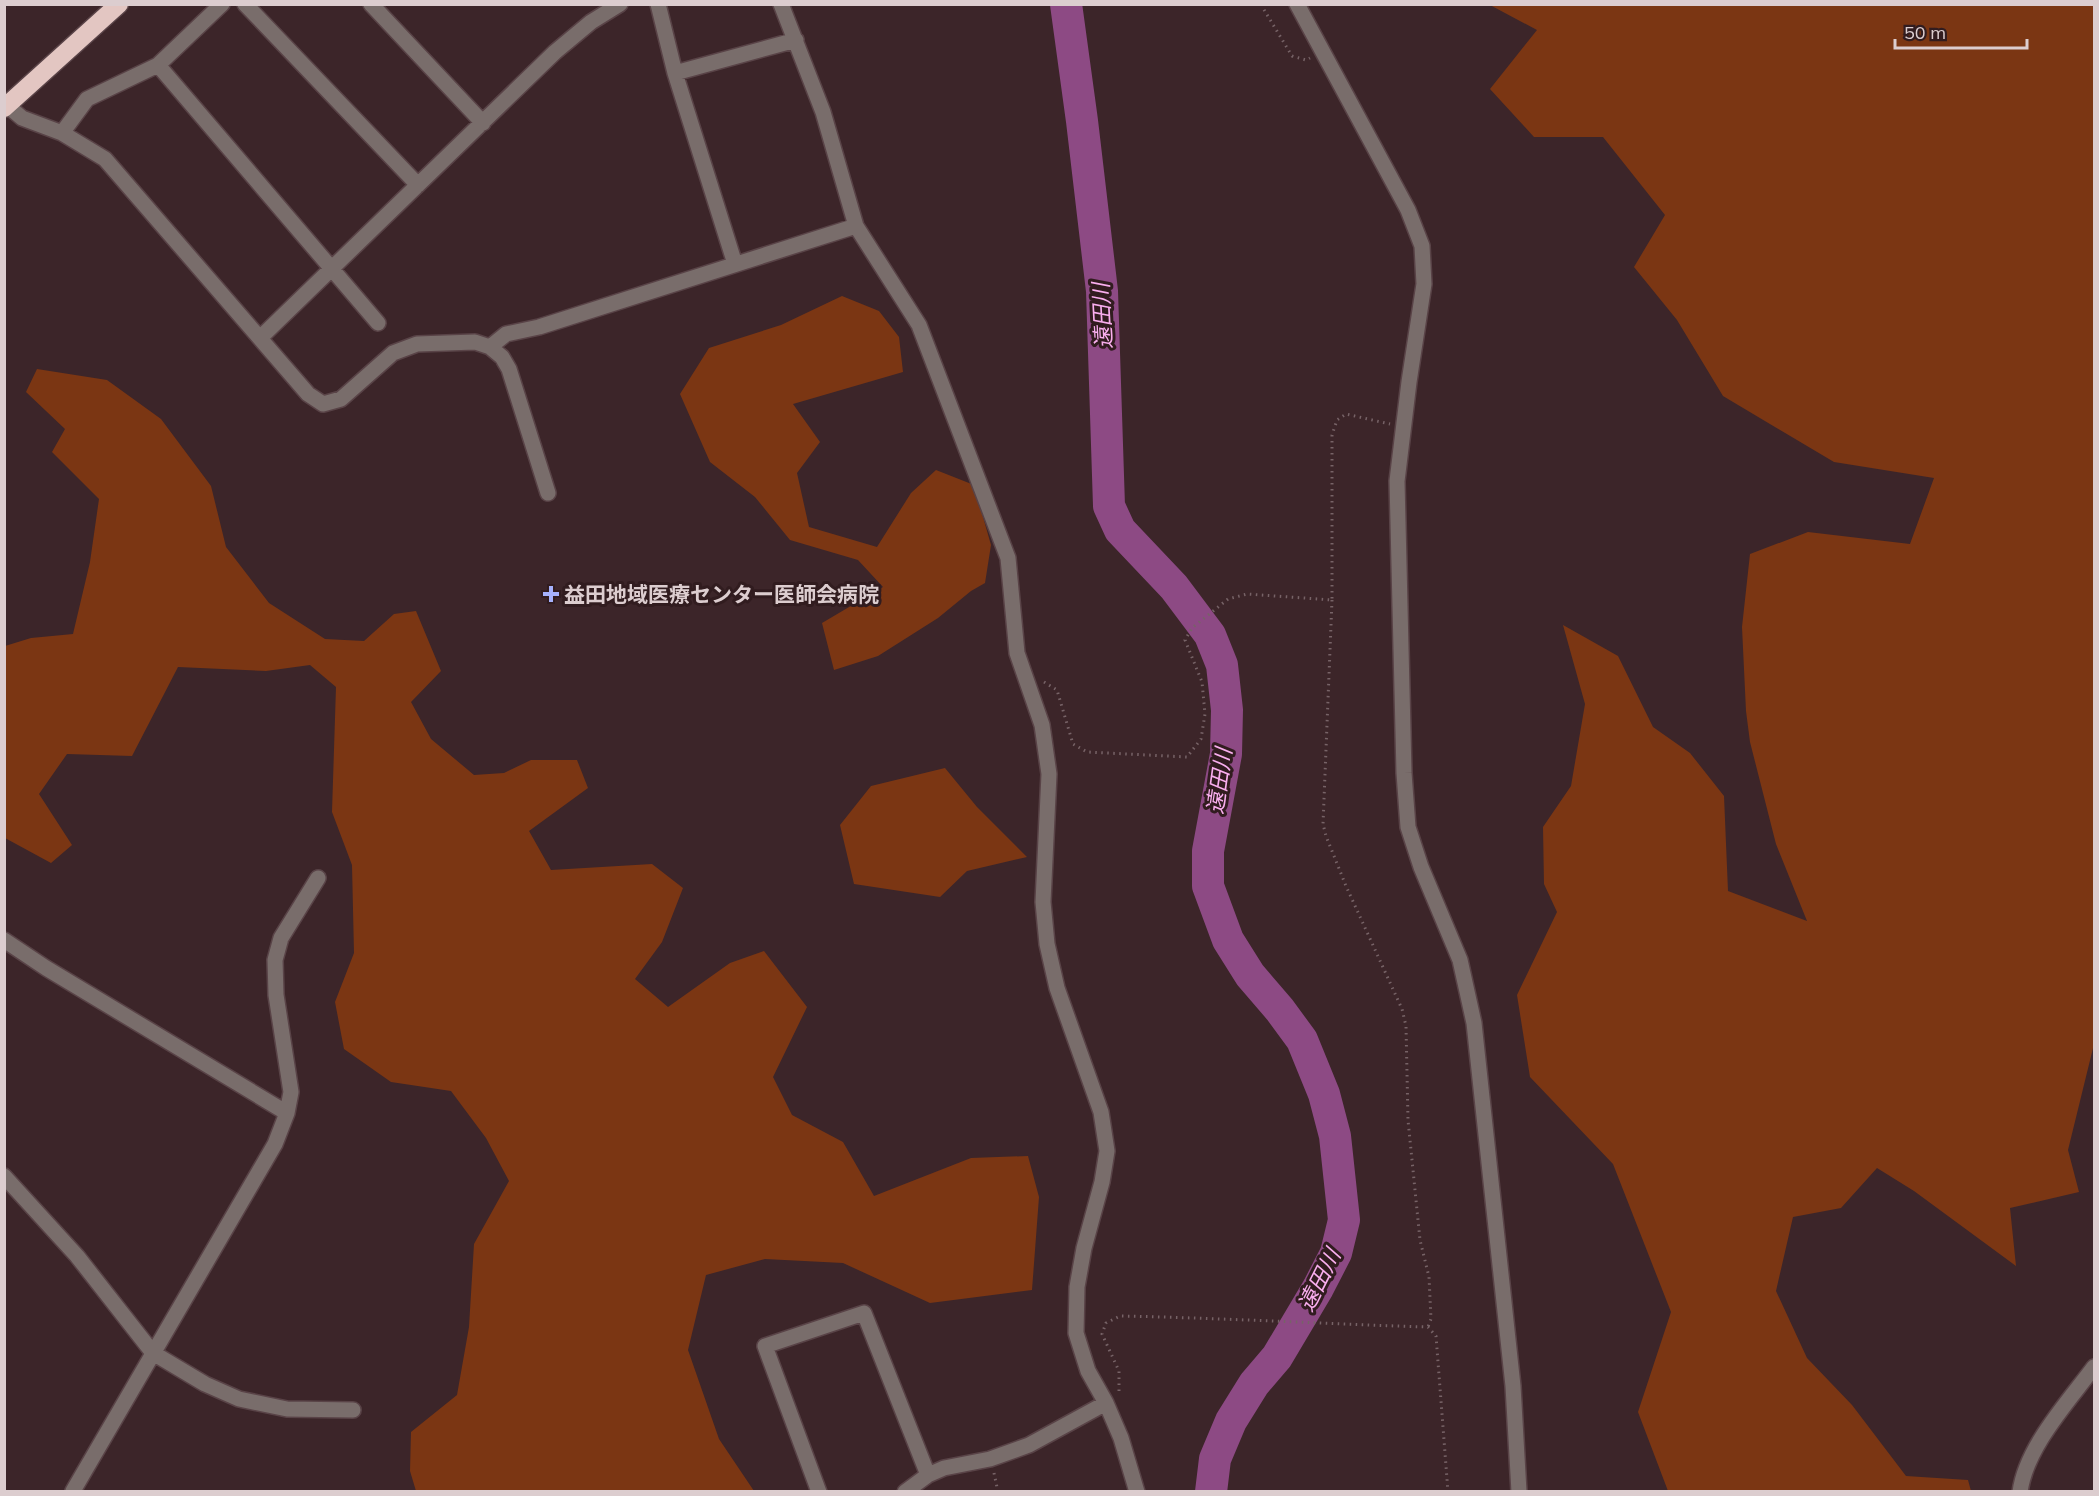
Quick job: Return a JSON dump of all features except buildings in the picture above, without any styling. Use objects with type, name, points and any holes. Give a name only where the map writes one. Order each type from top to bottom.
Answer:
[{"type":"highway","points":[[6,107],[120,4]]},
{"type":"street","points":[[62,133],[87,99],[158,65],[222,4]]},
{"type":"street","points":[[245,4],[418,185]]},
{"type":"street","points":[[371,4],[483,123]]},
{"type":"street","points":[[260,338],[555,52],[591,22],[620,4]]},
{"type":"street","points":[[658,4],[675,73],[735,264]]},
{"type":"street","points":[[781,4],[823,112],[856,226],[920,325],[1008,558],[1017,653],[1042,725],[1049,774],[1043,902],[1047,944],[1057,988],[1101,1112],[1107,1151],[1077,1287],[1076,1333],[1088,1371],[1106,1403],[1121,1438],[1137,1491]]},
{"type":"street","points":[[1297,4],[1408,210],[1422,246],[1424,284],[1397,481],[1404,773],[1408,827],[1421,867],[1460,960],[1474,1023],[1512,1386],[1518,1491]]},
{"type":"street","points":[[675,73],[796,39]]},
{"type":"street","points":[[158,65],[378,323]]},
{"type":"street","points":[[6,107],[22,118],[62,133],[105,159],[308,394],[323,404],[342,399],[393,353],[417,344],[475,342],[490,347],[502,357],[509,369],[548,493]]},
{"type":"street","points":[[490,347],[506,334],[539,327],[856,226]]},
{"type":"street","points":[[73,1491],[275,1144],[288,1113],[291,1092],[276,995],[275,960],[281,938],[318,878]]},
{"type":"street","points":[[4,940],[46,968],[288,1113]]},
{"type":"street","points":[[4,1176],[77,1256],[153,1353],[205,1384],[239,1399],[287,1409],[353,1410]]},
{"type":"street","points":[[819,1491],[765,1346],[864,1313],[928,1475]]},
{"type":"street","points":[[2020,1491],[2022,1474],[2040,1441],[2094,1367]]},
{"type":"street","points":[[905,1491],[928,1475],[944,1468],[990,1459],[1029,1445],[1106,1403]]},
{"type":"path","points":[[1263,4],[1263,8],[1292,56],[1306,60],[1323,53]]},
{"type":"path","points":[[1403,426],[1346,414],[1337,420],[1332,435],[1332,600],[1323,824],[1346,885],[1402,1009],[1406,1026],[1408,1120],[1420,1240],[1429,1277],[1431,1319],[1428,1327]]},
{"type":"path","points":[[1028,681],[1044,682],[1057,690],[1074,744],[1087,752],[1187,757],[1201,739],[1205,714],[1202,682],[1185,640],[1192,628],[1228,599],[1247,594],[1332,600]]},
{"type":"path","points":[[1106,1403],[1120,1390],[1119,1371],[1102,1334],[1106,1323],[1120,1316],[1240,1318],[1307,1324],[1428,1327],[1436,1336],[1448,1491]]},
{"type":"shaded area","points":[[1490,5],[2094,5],[2094,1044],[2068,1150],[2079,1192],[2010,1208],[2016,1266],[1914,1191],[1877,1168],[1841,1208],[1793,1217],[1776,1291],[1807,1358],[1852,1405],[1906,1476],[1968,1480],[1971,1491],[1668,1491],[1638,1412],[1671,1312],[1613,1164],[1530,1077],[1517,995],[1557,912],[1544,884],[1543,827],[1571,786],[1585,704],[1563,625],[1618,656],[1653,727],[1690,753],[1724,796],[1728,891],[1807,921],[1776,844],[1750,742],[1746,711],[1742,627],[1750,554],[1808,532],[1910,544],[1934,478],[1834,462],[1723,396],[1677,320],[1634,267],[1665,215],[1603,137],[1534,137],[1490,89],[1537,30]]},
{"type":"shaded area","points":[[842,296],[879,311],[899,337],[903,372],[793,404],[820,442],[797,473],[809,527],[877,547],[911,493],[936,470],[974,485],[991,545],[985,583],[971,591],[938,618],[878,656],[834,670],[822,623],[883,587],[858,560],[790,540],[755,497],[710,462],[680,394],[709,348],[781,325]]},
{"type":"shaded area","points":[[37,369],[107,380],[161,419],[211,486],[226,547],[269,603],[325,639],[364,641],[394,614],[416,611],[441,671],[411,702],[431,739],[474,775],[504,773],[531,760],[577,760],[588,788],[529,831],[551,870],[652,864],[683,888],[662,942],[635,979],[668,1007],[730,963],[764,951],[807,1007],[773,1077],[792,1115],[843,1142],[874,1196],[971,1158],[1028,1156],[1039,1197],[1032,1290],[930,1303],[843,1263],[765,1259],[706,1275],[688,1350],[719,1439],[754,1491],[416,1491],[410,1471],[411,1432],[457,1395],[469,1327],[474,1244],[509,1181],[486,1138],[451,1091],[391,1082],[344,1049],[335,1002],[354,953],[352,865],[332,812],[336,687],[310,665],[266,671],[178,667],[132,756],[67,754],[39,794],[72,845],[51,863],[5,838],[5,646],[31,638],[73,634],[90,562],[99,499],[52,452],[65,429],[26,392]]},
{"type":"shaded area","points":[[945,768],[977,807],[1027,857],[967,871],[940,897],[854,884],[840,825],[871,786]]},
{"type":"waterway","name":"遠田川","points":[[1066,4],[1102,291],[1109,506],[1120,530],[1174,587],[1210,635],[1222,665],[1227,710],[1226,754],[1208,851],[1208,886],[1228,940],[1250,975],[1302,1040],[1324,1094],[1335,1136],[1344,1220],[1336,1253],[1318,1288],[1277,1357],[1254,1384],[1231,1421],[1215,1459],[1211,1492]]},
{"type":"place","name":"益田地域医療センター医師会病院","points":[[551,594]]}]
